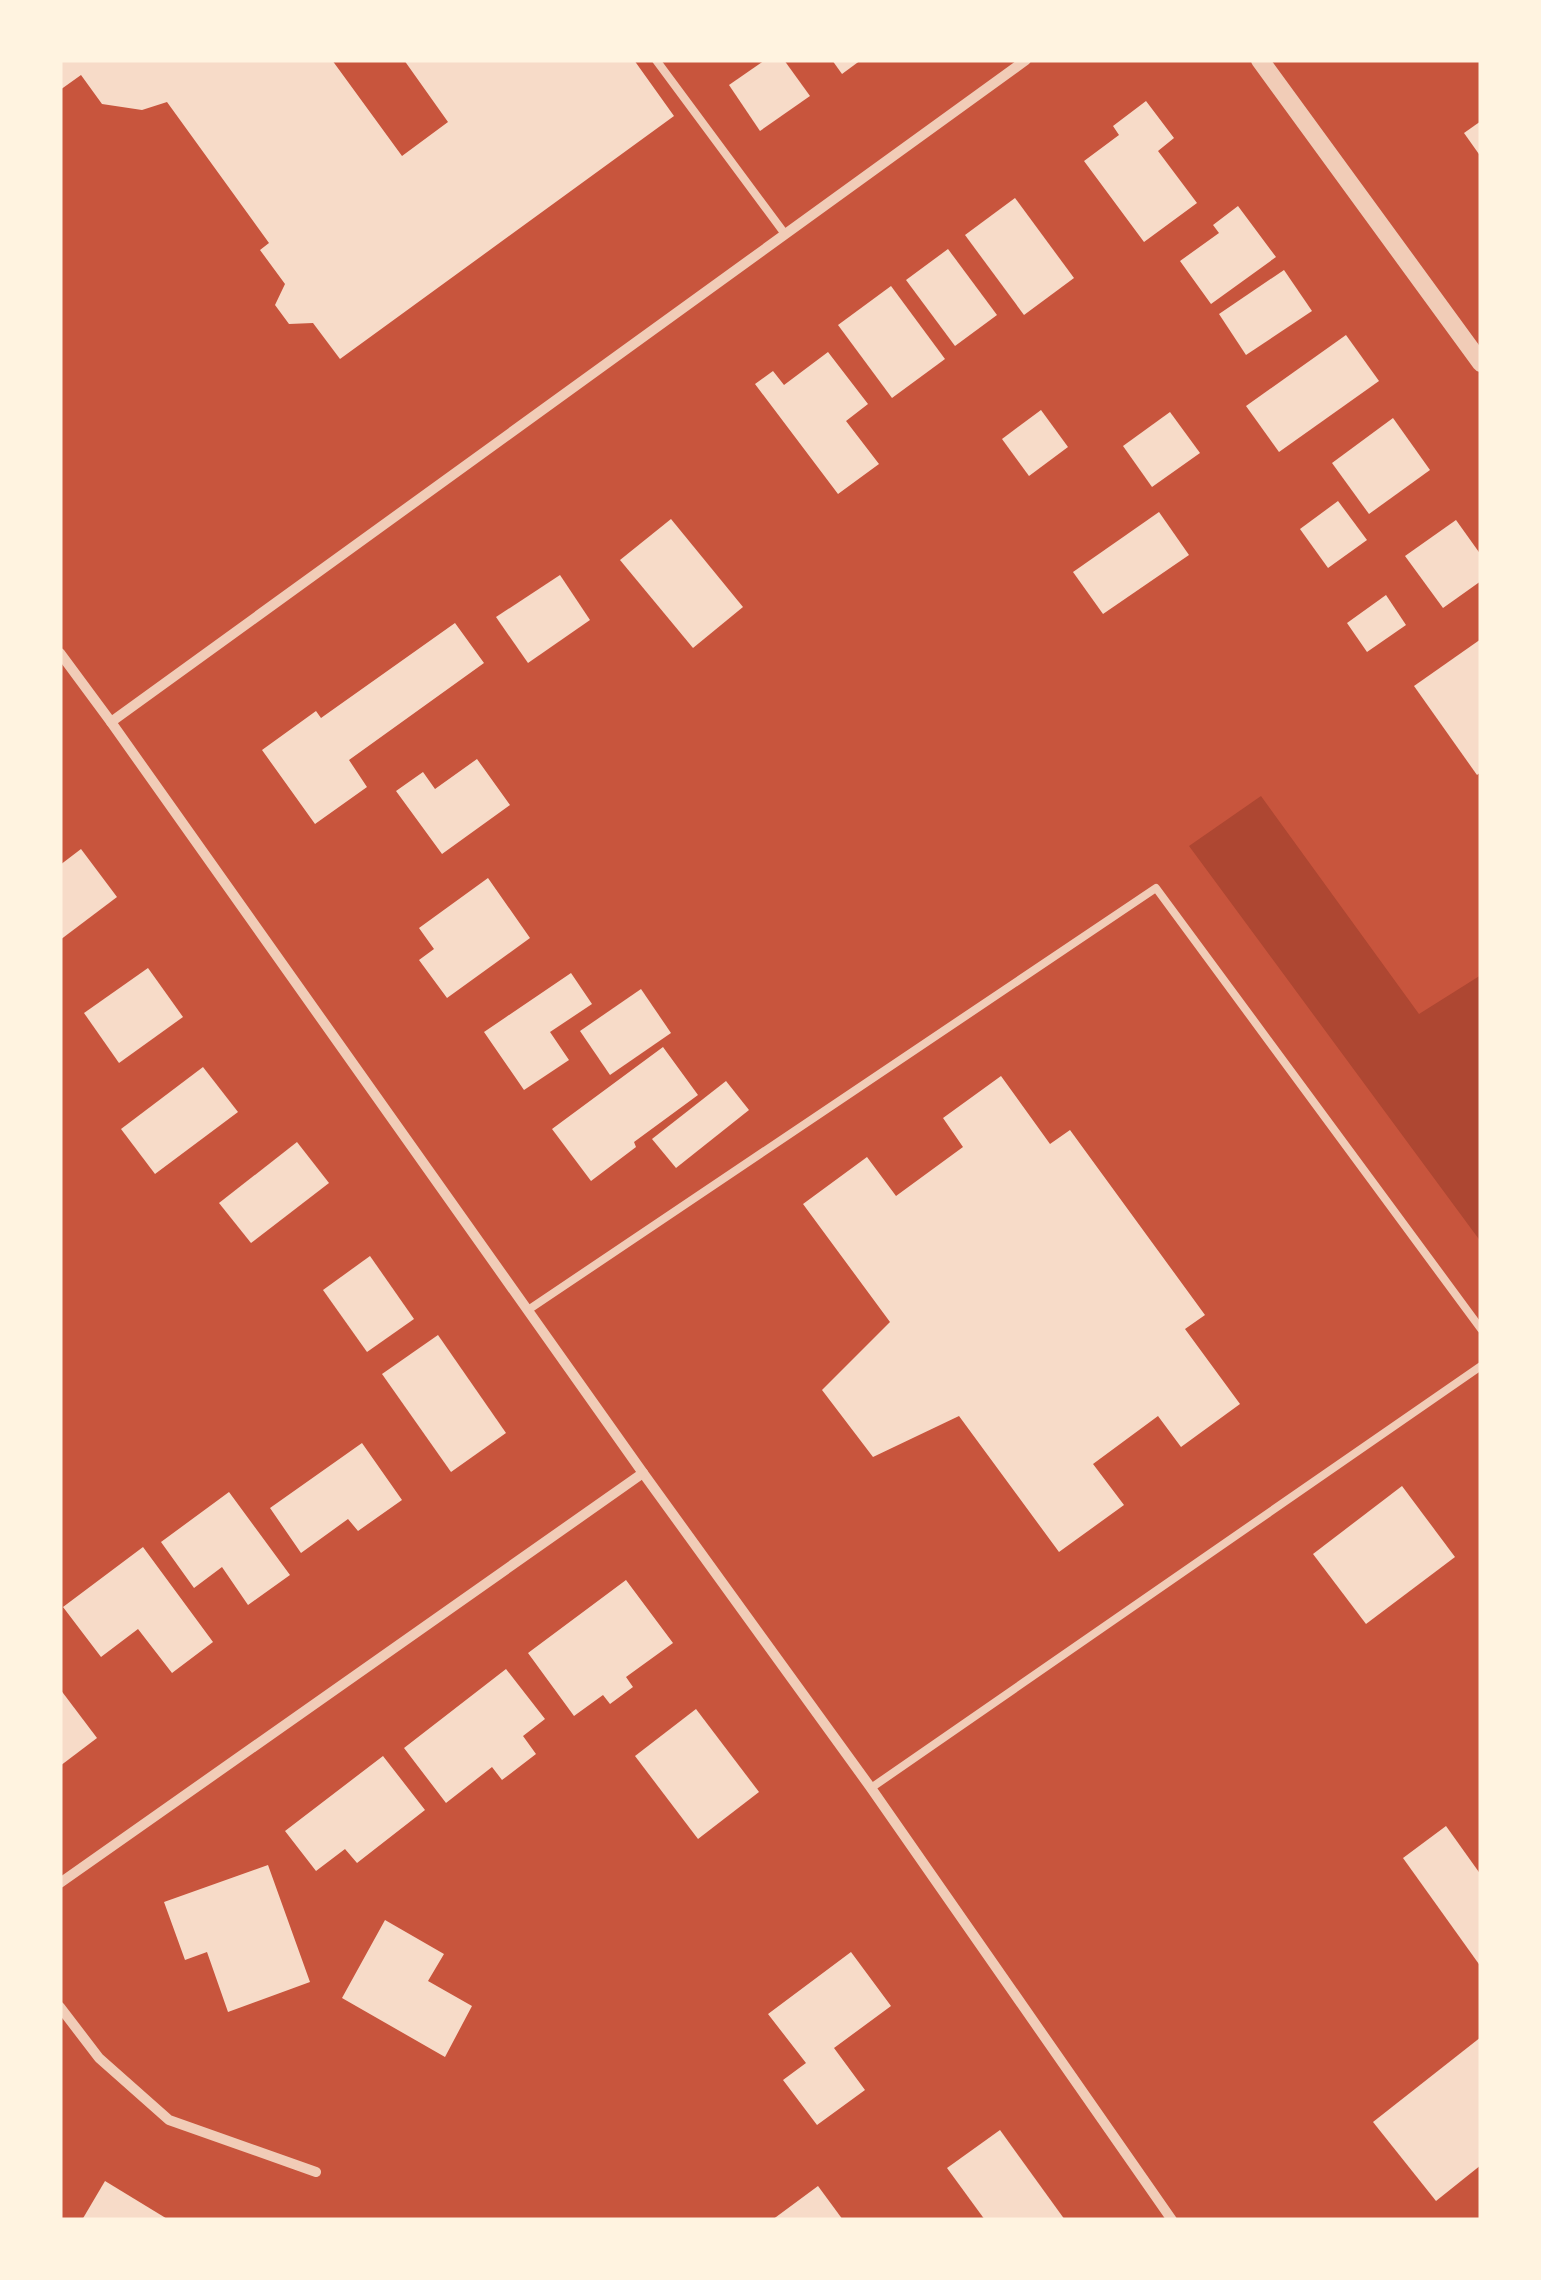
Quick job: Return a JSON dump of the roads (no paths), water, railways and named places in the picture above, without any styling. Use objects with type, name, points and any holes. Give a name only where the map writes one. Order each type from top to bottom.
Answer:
[{"type":"street","points":[[111,722],[1026,60]]},
{"type":"street","points":[[1260,60],[1478,354]]},
{"type":"street","points":[[60,653],[871,1788],[1172,2220]]},
{"type":"street","points":[[60,1883],[643,1473]]},
{"type":"street","points":[[60,2007],[99,2058],[169,2120],[316,2172]]},
{"type":"lane","points":[[656,60],[785,234]]},
{"type":"lane","points":[[528,1310],[1156,888],[1481,1329]]},
{"type":"lane","points":[[871,1788],[1481,1366]]}]
